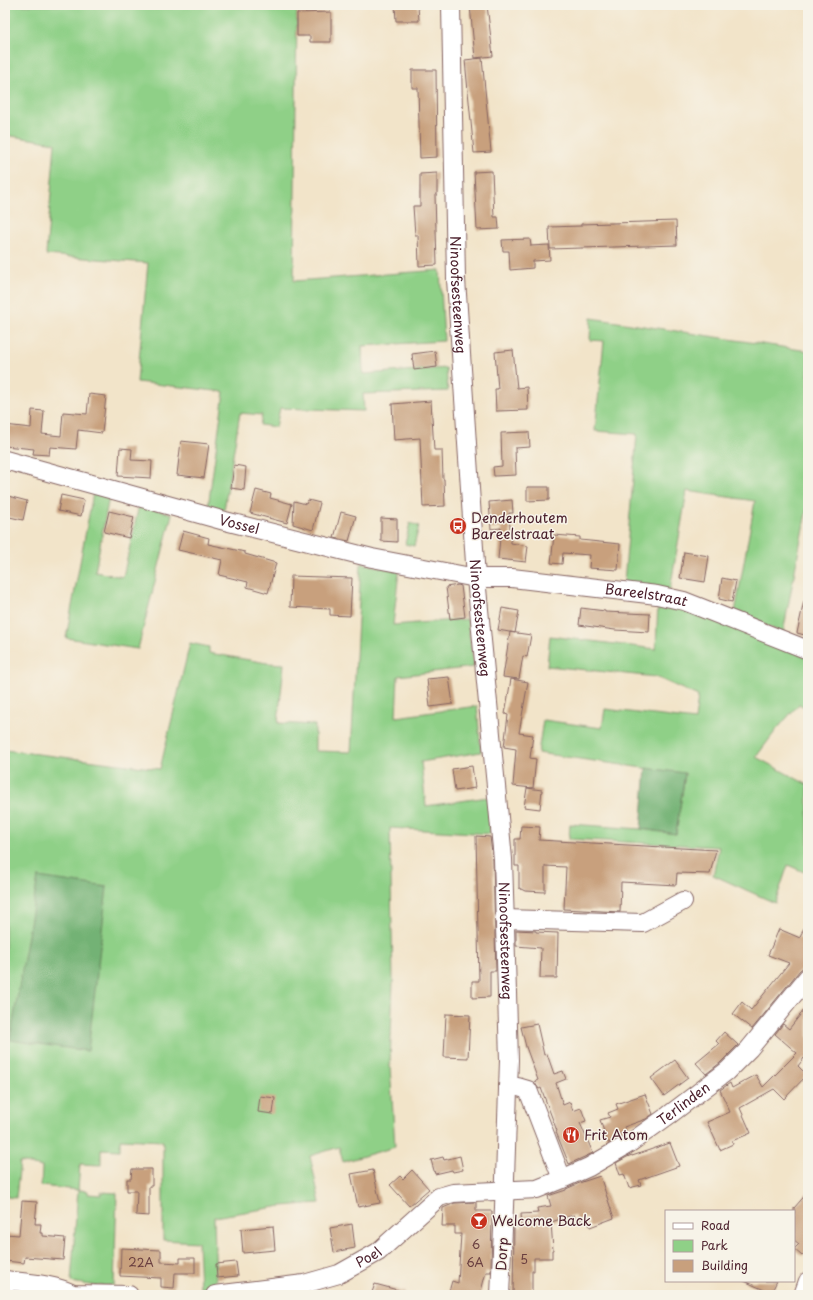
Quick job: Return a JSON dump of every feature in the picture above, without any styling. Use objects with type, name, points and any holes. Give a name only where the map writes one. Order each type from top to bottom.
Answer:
[{"type":"street","name":"Ninoofsesteenweg","points":[[451,5],[456,279],[476,578],[503,859],[508,1060],[505,1190]]},
{"type":"street","name":"Vossel","points":[[5,460],[225,521],[364,556],[476,578]]},
{"type":"street","name":"Bareelstraat","points":[[476,578],[512,578],[664,596],[684,601],[808,650]]},
{"type":"street","points":[[504,919],[643,923],[683,901]]},
{"type":"street","name":"Terlinden","points":[[505,1190],[537,1189],[589,1166],[630,1143],[715,1082],[749,1049],[808,977]]},
{"type":"street","points":[[508,1087],[518,1087],[528,1090],[562,1179]]},
{"type":"street","name":"Poel","points":[[215,1295],[304,1284],[339,1274],[378,1252],[439,1197],[453,1193],[505,1190]]},
{"type":"street","name":"Dorp","points":[[500,1295],[505,1190]]},
{"type":"street","points":[[5,1280],[65,1290],[73,1294],[129,1295]]},
{"type":"street","points":[[803,1295],[808,1281]]},
{"type":"green space","points":[[5,5],[297,5],[294,281],[440,270],[444,341],[362,346],[363,374],[446,368],[448,391],[363,394],[364,411],[280,408],[276,427],[260,425],[262,415],[240,413],[224,510],[208,507],[224,392],[137,382],[148,263],[46,255],[55,143],[5,135]]},
{"type":"green space","points":[[591,318],[808,351],[808,502],[783,633],[735,612],[755,501],[687,491],[670,590],[624,582],[637,434],[595,431],[604,341],[590,340]]},
{"type":"green space","points":[[93,493],[109,497],[95,572],[123,577],[139,505],[172,514],[138,649],[66,638]]},
{"type":"green space","points":[[410,523],[419,526],[414,546],[405,544]]},
{"type":"green space","points":[[361,563],[399,571],[393,625],[467,619],[474,667],[398,676],[396,717],[477,706],[481,752],[421,762],[426,806],[488,797],[490,834],[390,828],[393,981],[390,1065],[395,1147],[343,1162],[339,1147],[310,1156],[320,1203],[282,1206],[214,1217],[216,1288],[200,1288],[198,1242],[163,1240],[163,1141],[120,1139],[120,1150],[101,1149],[101,1165],[80,1164],[78,1190],[41,1186],[42,1167],[20,1162],[16,1198],[7,1197],[8,1187],[5,1187],[5,750],[160,769],[190,643],[209,647],[209,653],[267,663],[284,664],[278,723],[315,725],[315,751],[351,752]]},
{"type":"green space","points":[[658,602],[705,614],[808,657],[808,709],[799,704],[777,729],[756,757],[808,785],[808,865],[804,872],[788,865],[775,903],[713,875],[719,847],[569,839],[570,824],[641,829],[676,834],[685,774],[538,753],[543,720],[602,728],[605,709],[695,720],[698,696],[656,677],[547,666],[550,636],[656,649]]},
{"type":"green space","points":[[646,768],[685,773],[676,834],[641,829]]},
{"type":"green space","points":[[38,877],[107,887],[88,1051],[10,1040]]},
{"type":"green space","points":[[78,1190],[88,1191],[88,1194],[101,1195],[101,1192],[117,1193],[114,1285],[97,1286],[71,1282]]},
{"type":"building","points":[[395,5],[418,5],[419,21],[396,21]]},
{"type":"building","points":[[470,5],[487,5],[493,56],[475,58]]},
{"type":"building","points":[[331,12],[331,42],[310,42],[310,36],[297,36],[297,13]]},
{"type":"building","points":[[482,58],[491,152],[474,153],[465,60]]},
{"type":"building","points":[[412,70],[436,70],[437,157],[420,158],[418,88],[412,88]]},
{"type":"building","points":[[492,171],[494,217],[498,217],[499,229],[477,230],[474,172]]},
{"type":"building","points":[[437,173],[437,195],[435,195],[437,265],[419,266],[418,235],[415,235],[413,206],[420,206],[420,174]]},
{"type":"building","points":[[676,221],[677,245],[550,249],[549,227],[581,226],[581,224]]},
{"type":"building","points":[[530,239],[531,246],[549,245],[550,260],[533,261],[533,268],[510,270],[509,251],[503,251],[502,240]]},
{"type":"building","points":[[513,350],[517,388],[527,387],[528,410],[496,411],[495,389],[498,389],[495,352]]},
{"type":"building","points":[[435,351],[437,367],[414,370],[412,354]]},
{"type":"building","points":[[89,394],[106,396],[102,433],[78,430],[76,449],[50,447],[49,455],[33,454],[34,449],[5,446],[5,425],[31,428],[32,410],[44,411],[42,434],[61,436],[63,412],[87,414]]},
{"type":"building","points":[[431,401],[434,450],[442,450],[445,506],[423,507],[420,438],[394,440],[392,404]]},
{"type":"building","points":[[529,432],[530,447],[515,448],[516,475],[494,476],[493,467],[502,466],[501,433]]},
{"type":"building","points":[[181,441],[209,444],[204,478],[177,475]]},
{"type":"building","points":[[120,448],[132,449],[131,460],[152,461],[151,478],[118,476]]},
{"type":"building","points":[[234,465],[246,467],[244,490],[231,488]]},
{"type":"building","points":[[527,487],[549,487],[549,500],[527,501]]},
{"type":"building","points":[[256,490],[271,494],[270,498],[292,504],[287,523],[250,513]]},
{"type":"building","points":[[61,495],[84,500],[81,516],[58,511]]},
{"type":"building","points":[[8,496],[27,501],[23,520],[5,516]]},
{"type":"building","points":[[308,500],[320,503],[313,530],[293,524],[294,501],[306,504]]},
{"type":"building","points":[[512,500],[513,513],[509,513],[511,543],[528,546],[526,562],[498,559],[501,528],[491,529],[489,502]]},
{"type":"building","points":[[109,511],[134,517],[129,538],[104,532]]},
{"type":"building","points":[[341,512],[356,516],[349,541],[334,538]]},
{"type":"building","points":[[381,518],[397,519],[397,542],[381,541]]},
{"type":"building","points":[[183,531],[209,538],[208,544],[245,552],[245,554],[276,563],[268,593],[247,587],[248,582],[219,575],[222,560],[178,550]]},
{"type":"building","points":[[554,535],[580,537],[580,540],[620,544],[618,570],[589,568],[590,555],[563,553],[562,564],[551,563]]},
{"type":"building","points":[[684,552],[709,556],[705,582],[680,578]]},
{"type":"building","points":[[291,576],[352,578],[350,616],[330,615],[330,609],[290,607]]},
{"type":"building","points":[[722,578],[736,581],[732,602],[719,599]]},
{"type":"building","points":[[461,586],[465,617],[450,619],[446,587]]},
{"type":"building","points":[[804,601],[808,601],[808,636],[797,633]]},
{"type":"building","points":[[502,608],[519,611],[515,633],[498,630]]},
{"type":"building","points":[[581,608],[605,612],[650,614],[649,632],[615,630],[579,625]]},
{"type":"building","points":[[510,632],[531,635],[527,657],[523,656],[519,679],[503,677]]},
{"type":"building","points":[[449,677],[453,704],[430,707],[427,679]]},
{"type":"building","points":[[511,679],[528,682],[519,733],[533,735],[530,758],[536,759],[533,788],[513,786],[516,749],[504,747],[508,715],[505,714]]},
{"type":"building","points":[[472,766],[475,788],[455,791],[452,769]]},
{"type":"building","points":[[527,788],[542,790],[540,809],[524,807]]},
{"type":"building","points":[[521,826],[540,827],[539,840],[716,850],[710,874],[677,873],[676,885],[621,882],[620,912],[564,909],[566,867],[545,866],[545,892],[525,891],[519,888],[519,866],[515,866],[515,839],[520,839]]},
{"type":"building","points":[[476,836],[490,837],[493,860],[496,971],[490,971],[490,997],[472,998],[472,981],[479,981]]},
{"type":"building","points":[[807,919],[808,967],[804,967],[800,970],[752,1029],[733,1014],[742,1002],[751,1010],[789,963],[768,955],[779,929],[800,938]]},
{"type":"building","points":[[516,930],[558,933],[557,978],[540,978],[541,948],[516,946]]},
{"type":"building","points":[[808,1005],[808,1062],[804,1058],[798,1066],[807,1075],[784,1099],[774,1089],[740,1108],[751,1133],[732,1141],[733,1144],[720,1150],[707,1122],[730,1112],[720,1090],[730,1083],[732,1088],[756,1075],[763,1087],[797,1053],[775,1034],[783,1024],[789,1029]]},
{"type":"building","points":[[446,1014],[470,1015],[468,1058],[444,1057]]},
{"type":"building","points":[[537,1024],[544,1055],[547,1054],[554,1074],[563,1071],[566,1079],[556,1083],[563,1105],[570,1102],[573,1111],[581,1108],[586,1121],[580,1123],[593,1153],[569,1164],[541,1088],[539,1089],[534,1082],[538,1080],[526,1047],[521,1027]]},
{"type":"building","points":[[724,1032],[738,1045],[720,1063],[706,1074],[696,1063],[719,1044],[716,1041]]},
{"type":"building","points":[[675,1060],[688,1078],[664,1096],[651,1078]]},
{"type":"building","points":[[645,1094],[653,1114],[646,1119],[624,1127],[626,1132],[617,1135],[618,1138],[608,1143],[600,1120],[610,1117],[608,1113],[618,1109],[616,1104]]},
{"type":"building","points":[[260,1096],[275,1098],[273,1114],[258,1112]]},
{"type":"building","points":[[670,1143],[679,1166],[639,1180],[641,1185],[629,1188],[624,1174],[620,1175],[616,1163],[632,1155]]},
{"type":"building","points":[[460,1156],[463,1170],[453,1172],[452,1170],[435,1174],[431,1160],[443,1157],[444,1160]]},
{"type":"building","points":[[132,1169],[152,1169],[152,1186],[149,1186],[149,1216],[136,1215],[137,1191],[127,1191],[127,1179],[131,1179]]},
{"type":"building","points":[[373,1170],[380,1203],[358,1207],[351,1174]]},
{"type":"building","points":[[412,1170],[429,1189],[409,1206],[390,1185],[400,1176],[403,1179]]},
{"type":"building","points":[[600,1176],[614,1218],[590,1227],[587,1218],[576,1221],[574,1215],[551,1222],[553,1250],[552,1258],[534,1258],[534,1271],[532,1271],[532,1293],[528,1293],[528,1295],[513,1295],[514,1226],[522,1227],[521,1214],[538,1213],[537,1208],[551,1206],[548,1196]]},
{"type":"building","points":[[808,1192],[808,1252],[807,1251],[802,1256],[795,1250],[799,1244],[795,1241],[794,1208]]},
{"type":"building","points":[[22,1201],[37,1202],[35,1224],[41,1224],[40,1233],[43,1233],[43,1236],[65,1238],[63,1260],[25,1257],[24,1263],[5,1261],[5,1234],[19,1235]]},
{"type":"building","points":[[476,1202],[476,1211],[492,1211],[491,1272],[486,1272],[480,1295],[448,1295],[452,1281],[458,1283],[461,1234],[455,1234],[455,1226],[442,1226],[443,1208],[455,1203]]},
{"type":"building","points":[[352,1224],[355,1248],[334,1252],[330,1228]]},
{"type":"building","points":[[273,1226],[275,1250],[243,1253],[241,1229]]},
{"type":"building","points":[[121,1248],[161,1250],[161,1262],[180,1263],[180,1258],[195,1258],[195,1273],[175,1273],[174,1288],[161,1287],[161,1278],[120,1276]]},
{"type":"building","points":[[236,1262],[238,1276],[217,1278],[216,1264]]},
{"type":"building","points":[[746,1282],[776,1282],[771,1293]]},
{"type":"building","points":[[375,1284],[405,1292],[405,1295],[371,1295]]},
{"type":"place","name":"Denderhoutem Bareelstraat","points":[[458,526]]},
{"type":"place","name":"Frit Atom","points":[[571,1135]]},
{"type":"place","name":"Welcome Back","points":[[479,1221]]}]
